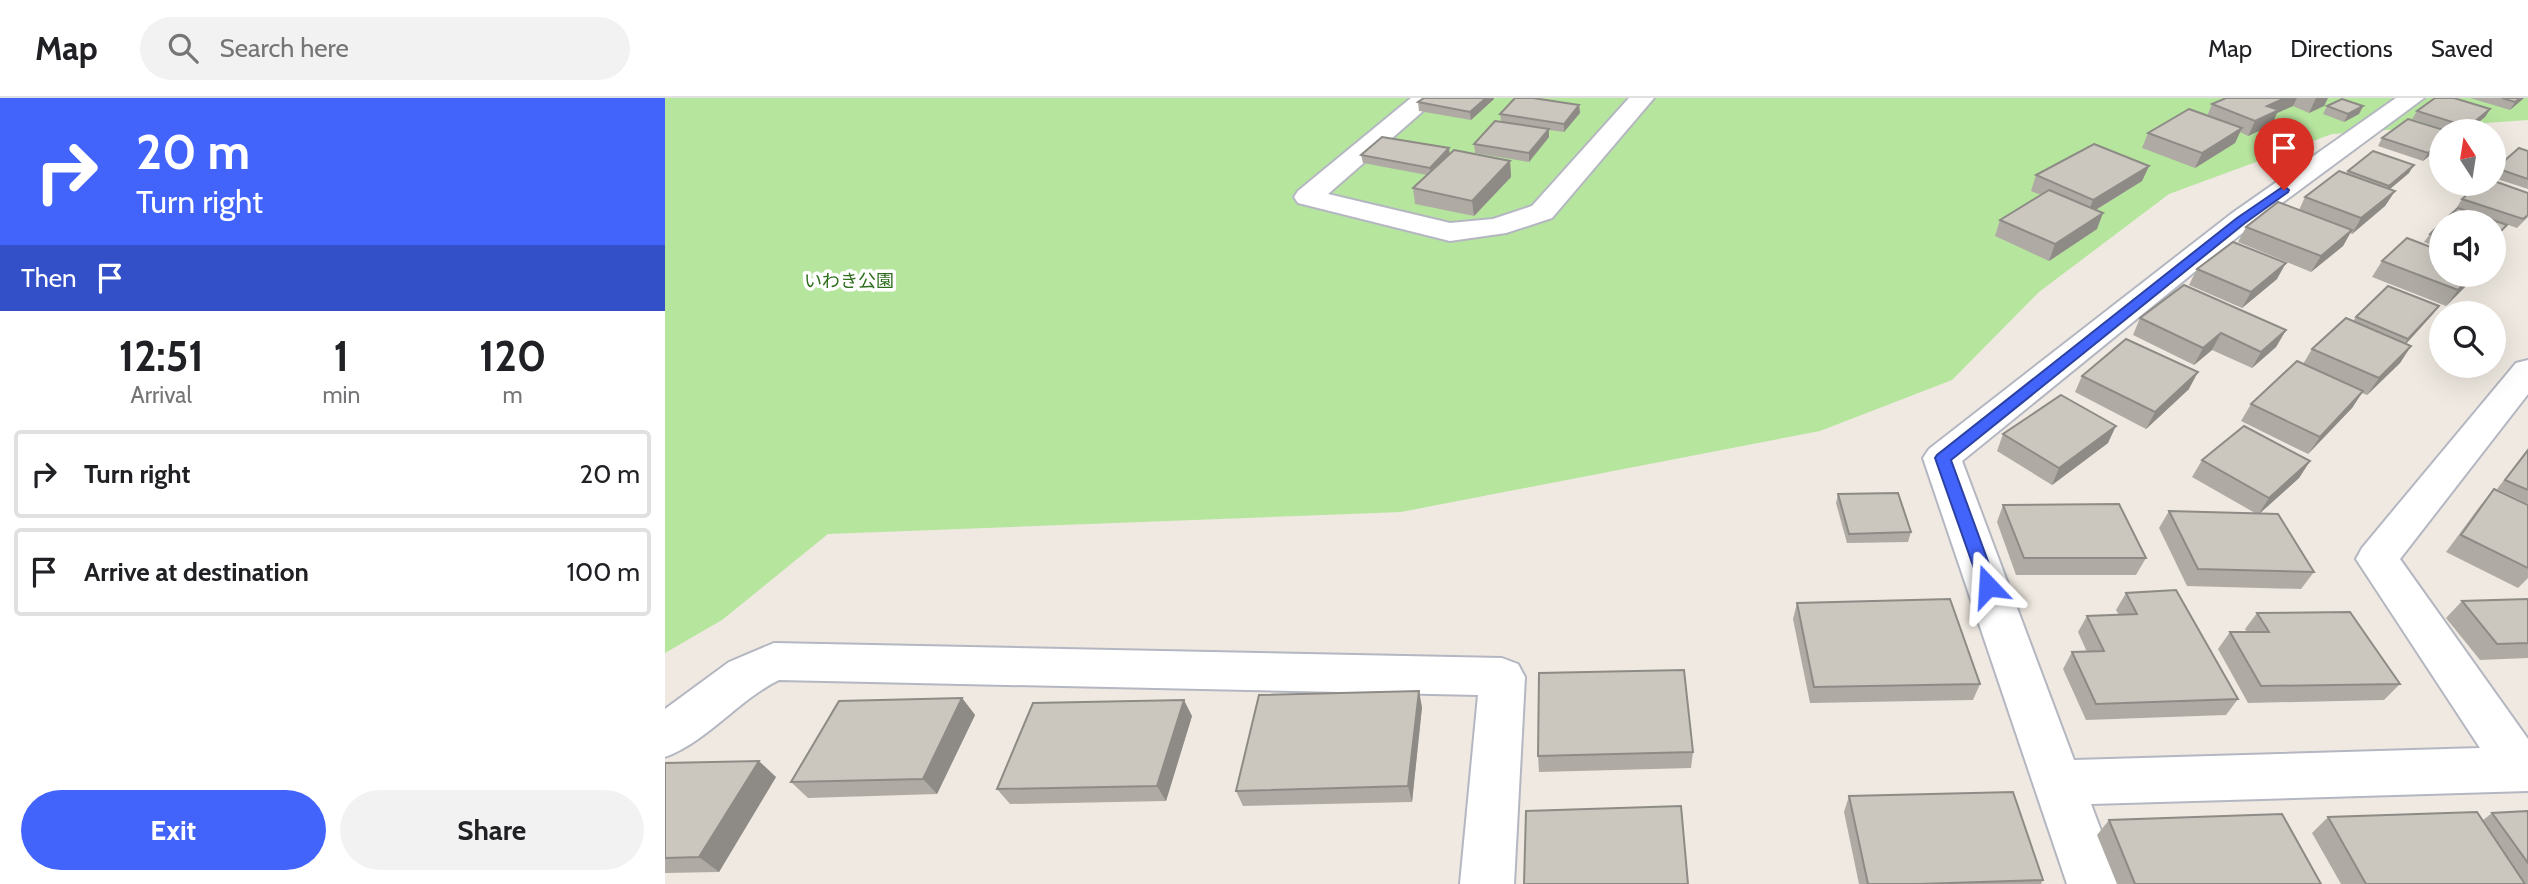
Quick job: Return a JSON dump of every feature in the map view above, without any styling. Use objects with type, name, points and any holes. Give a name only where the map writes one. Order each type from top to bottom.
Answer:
[{"type":"street","points":[[1426,98],[1308,197],[1450,232],[1496,227],[1542,212],[1642,98]]},
{"type":"street","points":[[2094,884],[1942,458],[2241,220],[2412,98]]},
{"type":"street","points":[[2525,769],[2377,559],[2528,371]]},
{"type":"street","points":[[665,736],[745,675],[774,661],[1502,677],[1487,884]]},
{"type":"street","points":[[2058,783],[2525,769]]},
{"type":"green space","name":"いわき公園","points":[[665,98],[2528,98],[2528,120],[2429,119],[2429,127],[2332,134],[2169,194],[2039,292],[1952,380],[1820,431],[1401,512],[828,534],[722,620],[665,653]]},
{"type":"building","points":[[1424,98],[1486,98],[1470,112],[1418,102]]},
{"type":"building","points":[[1515,98],[1579,105],[1564,124],[1500,114]]},
{"type":"building","points":[[2226,98],[2285,98],[2267,106],[2279,110],[2255,121],[2212,104]]},
{"type":"building","points":[[2435,98],[2454,98],[2490,109],[2478,119],[2442,119],[2417,111]]},
{"type":"building","points":[[2502,98],[2520,98],[2515,102]]},
{"type":"building","points":[[2342,99],[2363,106],[2348,114],[2327,106]]},
{"type":"building","points":[[2189,109],[2242,128],[2202,153],[2148,133]]},
{"type":"building","points":[[2408,119],[2429,125],[2429,152],[2428,153],[2382,138]]},
{"type":"building","points":[[1495,121],[1549,129],[1529,153],[1474,144]]},
{"type":"building","points":[[1382,137],[1449,148],[1430,168],[1361,155]]},
{"type":"building","points":[[2094,144],[2149,166],[2093,200],[2036,175]]},
{"type":"building","points":[[2519,148],[2528,151],[2528,179],[2506,171],[2506,159]]},
{"type":"building","points":[[1454,150],[1510,161],[1472,201],[1413,188]]},
{"type":"building","points":[[2373,151],[2414,165],[2389,186],[2348,171]]},
{"type":"building","points":[[2339,171],[2395,191],[2361,218],[2305,197]]},
{"type":"building","points":[[2506,185],[2528,193],[2528,215],[2523,219],[2506,213],[2506,210],[2496,210],[2462,199],[2465,196],[2506,196]]},
{"type":"building","points":[[2049,190],[2103,213],[2055,244],[2000,220]]},
{"type":"building","points":[[2278,202],[2352,230],[2321,256],[2246,227]]},
{"type":"building","points":[[2407,238],[2429,246],[2429,279],[2382,261]]},
{"type":"building","points":[[2233,242],[2286,263],[2251,292],[2197,269]]},
{"type":"building","points":[[2184,285],[2286,330],[2261,352],[2221,333],[2203,348],[2140,318]]},
{"type":"building","points":[[2388,286],[2429,302],[2429,317],[2408,339],[2356,317]]},
{"type":"building","points":[[2346,318],[2411,346],[2379,378],[2312,349]]},
{"type":"building","points":[[2126,339],[2198,372],[2155,412],[2082,376]]},
{"type":"building","points":[[2297,361],[2363,391],[2320,437],[2251,404]]},
{"type":"building","points":[[2061,395],[2116,426],[2059,468],[2003,434]]},
{"type":"building","points":[[2244,426],[2310,461],[2269,498],[2202,460]]},
{"type":"building","points":[[2528,450],[2528,490],[2505,480]]},
{"type":"building","points":[[2494,489],[2528,505],[2528,568],[2461,535]]},
{"type":"building","points":[[1898,493],[1911,532],[1849,534],[1838,494]]},
{"type":"building","points":[[2119,504],[2146,558],[2024,558],[2003,505]]},
{"type":"building","points":[[2169,511],[2278,514],[2314,572],[2198,569]]},
{"type":"building","points":[[2176,590],[2238,699],[2096,704],[2072,652],[2104,651],[2087,616],[2137,614],[2126,593]]},
{"type":"building","points":[[1950,599],[1980,684],[1814,687],[1797,603]]},
{"type":"building","points":[[2528,599],[2528,643],[2497,644],[2462,601]]},
{"type":"building","points":[[2350,612],[2400,684],[2261,686],[2230,632],[2269,632],[2257,613]]},
{"type":"building","points":[[1684,670],[1693,752],[1538,756],[1539,673]]},
{"type":"building","points":[[1419,691],[1408,786],[1236,791],[1259,695]]},
{"type":"building","points":[[962,698],[923,779],[791,782],[839,701]]},
{"type":"building","points":[[1184,700],[1157,786],[997,789],[1033,703]]},
{"type":"building","points":[[759,761],[699,857],[665,858],[665,763]]},
{"type":"building","points":[[2013,792],[2043,880],[1868,884],[1849,796]]},
{"type":"building","points":[[1681,806],[1688,884],[1524,884],[1526,811]]},
{"type":"building","points":[[2528,811],[2528,863],[2492,813]]},
{"type":"building","points":[[2477,812],[2525,884],[2366,884],[2328,817]]},
{"type":"building","points":[[2282,814],[2321,884],[2135,884],[2109,820]]},
{"type":"route","points":[[1988,586],[1942,458],[2241,220],[2284,190]]}]
